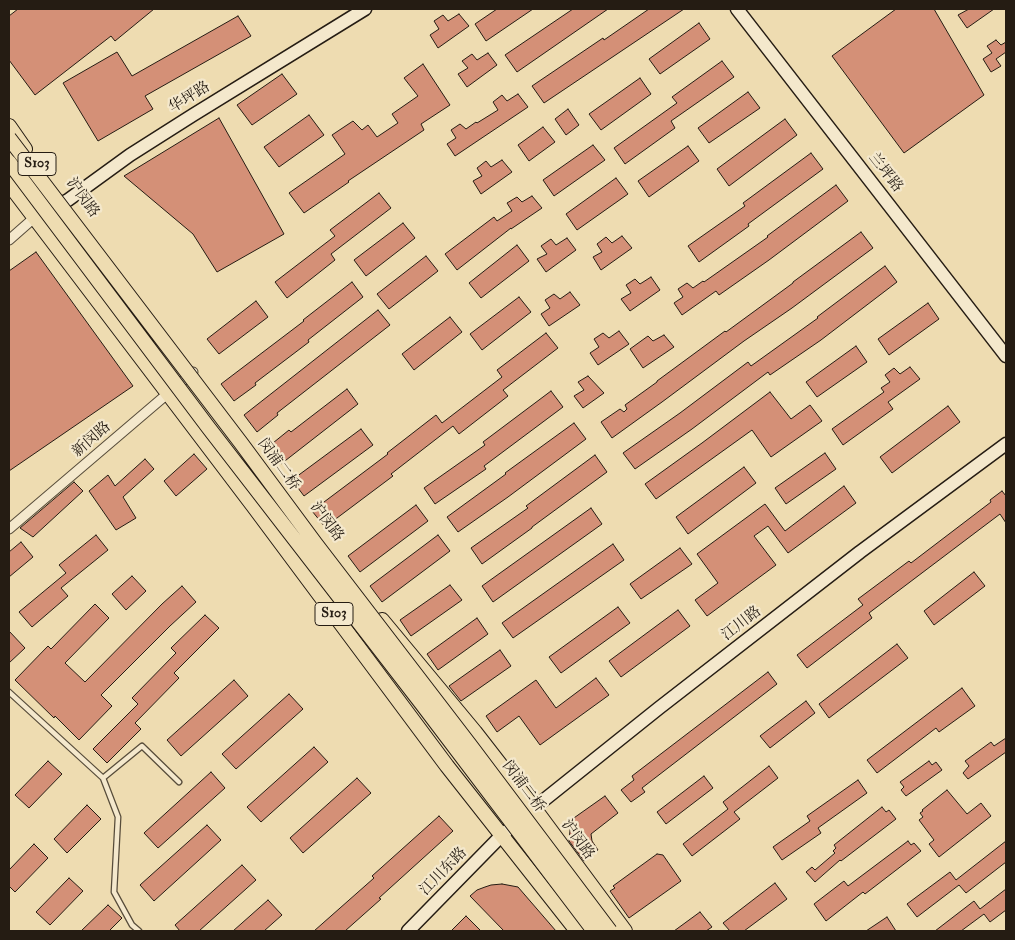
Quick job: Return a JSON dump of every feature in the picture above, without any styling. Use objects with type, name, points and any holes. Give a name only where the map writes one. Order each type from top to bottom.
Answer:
[{"type":"main road","name":"沪闵路","points":[[9,126],[324,548],[475,732],[534,808],[624,931]]},
{"type":"main road","name":"闵浦二桥","points":[[9,138],[242,442],[315,544],[610,931]]},
{"type":"main road","name":"闵浦二桥","points":[[9,162],[202,419],[594,931]]},
{"type":"main road","name":"S103","points":[[9,184],[447,766],[577,931]]},
{"type":"street","name":"华坪路","points":[[34,218],[65,202],[130,155],[365,9]]},
{"type":"street","name":"兰坪路","points":[[737,9],[1006,356]]},
{"type":"street","points":[[9,240],[34,218]]},
{"type":"street","name":"新闵路","points":[[9,529],[193,372]]},
{"type":"street","name":"江川路","points":[[502,835],[659,708],[860,552],[1006,444]]},
{"type":"street","name":"江川东路","points":[[408,931],[502,835]]},
{"type":"lane","points":[[9,692],[103,778],[118,817],[114,892],[132,925],[139,931]]},
{"type":"lane","points":[[103,778],[142,746],[179,782]]},
{"type":"building","points":[[18,9],[154,9],[115,41],[111,36],[35,95],[9,60],[9,16]]},
{"type":"building","points":[[497,9],[533,9],[486,41],[475,24]]},
{"type":"building","points":[[573,9],[608,9],[517,72],[505,55]]},
{"type":"building","points":[[649,9],[684,9],[544,103],[532,86]]},
{"type":"building","points":[[896,9],[934,9],[984,95],[904,153],[832,56]]},
{"type":"building","points":[[969,9],[994,9],[967,28],[958,15]]},
{"type":"building","points":[[459,14],[469,26],[438,48],[430,35],[439,29],[434,21],[443,15],[448,21]]},
{"type":"building","points":[[238,16],[251,36],[145,96],[153,109],[98,141],[63,83],[117,52],[132,76]]},
{"type":"building","points":[[699,23],[710,39],[660,74],[649,59]]},
{"type":"building","points":[[996,40],[1001,45],[1006,42],[1006,52],[996,59],[1001,66],[991,72],[983,59],[992,53],[987,46]]},
{"type":"building","points":[[488,53],[497,65],[467,87],[458,74],[468,68],[462,61],[472,54],[477,60]]},
{"type":"building","points":[[722,61],[734,77],[671,121],[675,128],[625,164],[614,148],[677,103],[672,97]]},
{"type":"building","points":[[423,64],[450,105],[421,124],[424,130],[304,213],[289,193],[345,154],[332,135],[353,121],[362,130],[368,125],[377,137],[398,123],[392,114],[418,96],[404,78]]},
{"type":"building","points":[[282,74],[297,94],[252,125],[237,105]]},
{"type":"building","points":[[640,78],[651,94],[601,130],[589,114]]},
{"type":"building","points":[[748,92],[760,108],[709,143],[698,128]]},
{"type":"building","points":[[518,94],[528,107],[455,156],[447,144],[456,138],[451,130],[460,124],[466,129],[498,110],[493,102],[502,95],[507,101]]},
{"type":"building","points":[[568,109],[579,125],[566,135],[555,119]]},
{"type":"building","points":[[309,115],[324,135],[279,167],[264,147]]},
{"type":"building","points":[[219,118],[284,234],[217,272],[193,234],[124,176]]},
{"type":"building","points":[[785,119],[797,135],[729,186],[717,169]]},
{"type":"building","points":[[543,127],[555,142],[529,161],[518,145]]},
{"type":"building","points":[[593,145],[605,160],[554,196],[543,180]]},
{"type":"building","points":[[688,146],[699,161],[649,197],[638,181]]},
{"type":"building","points":[[811,153],[823,169],[699,262],[688,246],[745,206],[743,203]]},
{"type":"building","points":[[502,160],[512,172],[481,194],[473,181],[482,176],[477,168],[486,161],[491,167]]},
{"type":"building","points":[[616,178],[628,194],[577,230],[566,214]]},
{"type":"building","points":[[836,185],[848,201],[719,295],[716,291],[682,315],[674,303],[683,297],[678,289],[687,283],[693,288],[704,282],[768,237]]},
{"type":"building","points":[[379,193],[391,208],[331,254],[335,260],[287,298],[275,282],[335,236],[330,230]]},
{"type":"building","points":[[532,196],[542,208],[511,228],[457,270],[445,254],[494,217],[497,221],[512,211],[507,203],[517,197],[522,202]]},
{"type":"building","points":[[403,223],[415,238],[366,276],[354,260]]},
{"type":"building","points":[[861,232],[873,248],[612,438],[601,422],[620,409],[624,412],[627,409],[625,405]]},
{"type":"building","points":[[622,236],[632,248],[601,270],[593,257],[602,252],[597,244],[606,237],[612,243]]},
{"type":"building","points":[[567,238],[576,250],[546,272],[537,259],[547,254],[541,246],[551,239],[556,245]]},
{"type":"building","points":[[517,245],[529,261],[481,298],[469,283]]},
{"type":"building","points":[[36,252],[133,386],[9,471],[9,271]]},
{"type":"building","points":[[426,256],[438,271],[389,309],[377,294]]},
{"type":"building","points":[[885,266],[897,282],[821,340],[770,375],[768,372],[635,469],[623,453],[748,362],[751,366],[818,318]]},
{"type":"building","points":[[651,277],[660,290],[630,311],[621,299],[631,293],[626,285],[635,279],[640,284]]},
{"type":"building","points":[[352,282],[363,297],[234,401],[221,384]]},
{"type":"building","points":[[570,292],[580,305],[549,326],[541,314],[550,308],[545,300],[554,294],[560,299]]},
{"type":"building","points":[[519,297],[531,312],[482,350],[470,334]]},
{"type":"building","points":[[256,301],[268,317],[219,354],[207,339]]},
{"type":"building","points":[[928,303],[939,319],[889,355],[878,339]]},
{"type":"building","points":[[378,310],[390,325],[277,413],[278,415],[257,432],[244,415]]},
{"type":"building","points":[[450,317],[462,332],[414,370],[402,354]]},
{"type":"building","points":[[619,331],[629,344],[598,365],[590,353],[599,347],[594,339],[603,333],[609,338]]},
{"type":"building","points":[[546,333],[558,348],[503,390],[508,396],[459,434],[453,426],[391,474],[393,476],[325,527],[312,511],[436,415],[442,423],[502,377],[497,370]]},
{"type":"building","points":[[664,335],[674,347],[643,368],[630,349],[648,336],[653,341]]},
{"type":"building","points":[[856,346],[867,362],[817,397],[806,382]]},
{"type":"building","points":[[910,367],[920,379],[888,402],[893,409],[843,445],[832,429],[884,392],[881,388],[890,382],[885,375],[894,368],[900,374]]},
{"type":"building","points":[[588,376],[604,393],[583,408],[574,396],[584,390],[578,382]]},
{"type":"building","points":[[347,389],[358,404],[281,464],[268,447],[289,430],[291,432]]},
{"type":"building","points":[[551,391],[563,407],[484,466],[486,469],[435,504],[424,488],[485,445],[483,442]]},
{"type":"building","points":[[770,392],[791,419],[810,405],[822,421],[771,457],[752,430],[656,499],[645,484]]},
{"type":"building","points":[[948,406],[960,422],[892,473],[880,457]]},
{"type":"building","points":[[574,423],[586,439],[458,532],[447,517]]},
{"type":"building","points":[[361,429],[373,445],[304,496],[292,480]]},
{"type":"building","points":[[825,453],[836,469],[786,504],[775,488]]},
{"type":"building","points":[[194,454],[207,469],[176,496],[164,481]]},
{"type":"building","points":[[595,455],[607,472],[482,564],[471,548],[528,508],[526,506]]},
{"type":"building","points":[[145,459],[154,469],[123,497],[136,518],[116,530],[89,491],[108,475],[115,486]]},
{"type":"building","points":[[744,467],[756,483],[688,534],[676,517]]},
{"type":"building","points":[[74,482],[83,491],[33,537],[20,528]]},
{"type":"building","points":[[844,486],[856,503],[788,553],[768,526],[754,536],[776,565],[707,616],[695,600],[718,583],[697,554],[765,504],[785,531]]},
{"type":"building","points":[[1002,491],[1006,496],[1006,523],[1000,514],[869,613],[872,618],[807,668],[797,655],[863,605],[858,599],[909,561],[911,563],[991,502],[990,500]]},
{"type":"building","points":[[416,505],[428,521],[360,572],[348,556]]},
{"type":"building","points":[[591,508],[602,524],[493,602],[482,586]]},
{"type":"building","points":[[96,535],[108,550],[61,588],[68,596],[32,627],[19,612],[66,573],[59,565]]},
{"type":"building","points":[[438,535],[450,551],[382,602],[370,586]]},
{"type":"building","points":[[21,542],[33,557],[9,577],[9,552]]},
{"type":"building","points":[[613,544],[624,560],[513,638],[502,623]]},
{"type":"building","points":[[680,548],[692,564],[641,599],[630,584]]},
{"type":"building","points":[[974,572],[985,586],[934,625],[924,611]]},
{"type":"building","points":[[132,576],[146,591],[126,610],[112,594]]},
{"type":"building","points":[[450,585],[462,600],[411,636],[400,620]]},
{"type":"building","points":[[182,586],[196,602],[101,695],[112,706],[79,740],[15,680],[48,646],[51,649],[95,604],[109,618],[65,663],[85,682]]},
{"type":"building","points":[[618,607],[630,623],[561,673],[549,657]]},
{"type":"building","points":[[678,610],[690,626],[621,677],[609,661]]},
{"type":"building","points":[[205,615],[219,628],[174,673],[179,678],[135,723],[141,729],[107,763],[93,749],[138,704],[132,698],[176,653],[171,648]]},
{"type":"building","points":[[477,618],[488,634],[438,670],[427,654]]},
{"type":"building","points":[[9,631],[25,648],[9,663]]},
{"type":"building","points":[[897,644],[908,658],[829,718],[819,704]]},
{"type":"building","points":[[500,650],[511,666],[461,701],[449,686]]},
{"type":"building","points":[[768,672],[777,684],[642,788],[645,792],[631,802],[621,790],[634,780],[632,776]]},
{"type":"building","points":[[596,678],[609,695],[540,745],[519,716],[497,732],[486,716],[536,680],[556,708]]},
{"type":"building","points":[[234,680],[248,696],[181,756],[167,740]]},
{"type":"building","points":[[962,688],[975,706],[939,732],[936,728],[877,773],[867,760]]},
{"type":"building","points":[[289,694],[303,709],[236,769],[222,754]]},
{"type":"building","points":[[806,701],[815,713],[770,748],[760,736]]},
{"type":"building","points":[[1006,738],[1006,752],[968,779],[963,773],[969,766],[965,761],[991,742],[994,746]]},
{"type":"building","points":[[314,747],[328,762],[261,822],[247,807]]},
{"type":"building","points":[[48,761],[62,774],[29,808],[15,795]]},
{"type":"building","points":[[929,761],[932,765],[936,762],[942,770],[906,796],[901,790],[904,787],[900,782]]},
{"type":"building","points":[[769,766],[778,778],[734,812],[740,819],[692,856],[683,844],[728,809],[723,802]]},
{"type":"building","points":[[211,772],[225,788],[158,848],[144,833]]},
{"type":"building","points":[[704,776],[713,788],[666,824],[657,812]]},
{"type":"building","points":[[357,778],[371,793],[303,853],[290,838]]},
{"type":"building","points":[[858,780],[867,793],[818,828],[821,833],[782,860],[773,847],[810,821],[807,816]]},
{"type":"building","points":[[947,790],[967,814],[981,803],[991,816],[939,857],[929,844],[934,840],[919,820],[923,817],[920,813],[922,810]]},
{"type":"building","points":[[605,796],[618,813],[591,834],[592,841],[598,850],[584,861],[569,841],[571,820]]},
{"type":"building","points":[[87,805],[101,819],[67,853],[54,839]]},
{"type":"building","points":[[882,807],[886,812],[889,810],[896,819],[840,860],[815,882],[806,872],[812,867],[815,870],[835,853],[833,851],[836,848],[834,845]]},
{"type":"building","points":[[439,816],[453,831],[379,898],[381,899],[345,931],[314,931],[374,878],[372,876]]},
{"type":"building","points":[[207,825],[221,840],[154,901],[140,885]]},
{"type":"building","points":[[908,841],[911,845],[914,843],[921,851],[826,921],[814,904],[844,881],[848,886]]},
{"type":"building","points":[[1006,841],[1006,862],[966,893],[959,885],[917,917],[907,904],[950,872],[956,880]]},
{"type":"building","points":[[34,844],[48,858],[15,892],[9,886],[9,870]]},
{"type":"building","points":[[657,854],[663,855],[681,881],[629,918],[610,891],[615,888],[613,886]]},
{"type":"building","points":[[242,865],[256,880],[199,931],[180,931],[175,925]]},
{"type":"building","points":[[69,878],[83,891],[50,925],[36,912]]},
{"type":"building","points":[[775,883],[787,899],[744,931],[730,931],[723,923]]},
{"type":"building","points":[[502,884],[518,887],[556,931],[504,931],[470,896],[477,890],[485,887]]},
{"type":"building","points":[[1006,889],[1006,910],[990,922],[984,914],[961,931],[935,931],[974,901],[980,909]]},
{"type":"building","points":[[268,900],[282,915],[264,931],[233,931]]},
{"type":"building","points":[[108,905],[122,918],[109,931],[81,931]]},
{"type":"building","points":[[700,912],[712,927],[706,931],[674,931]]},
{"type":"building","points":[[466,916],[481,931],[451,931]]},
{"type":"building","points":[[887,917],[896,931],[866,931]]},
{"type":"railway","points":[[9,145],[606,931]]}]
